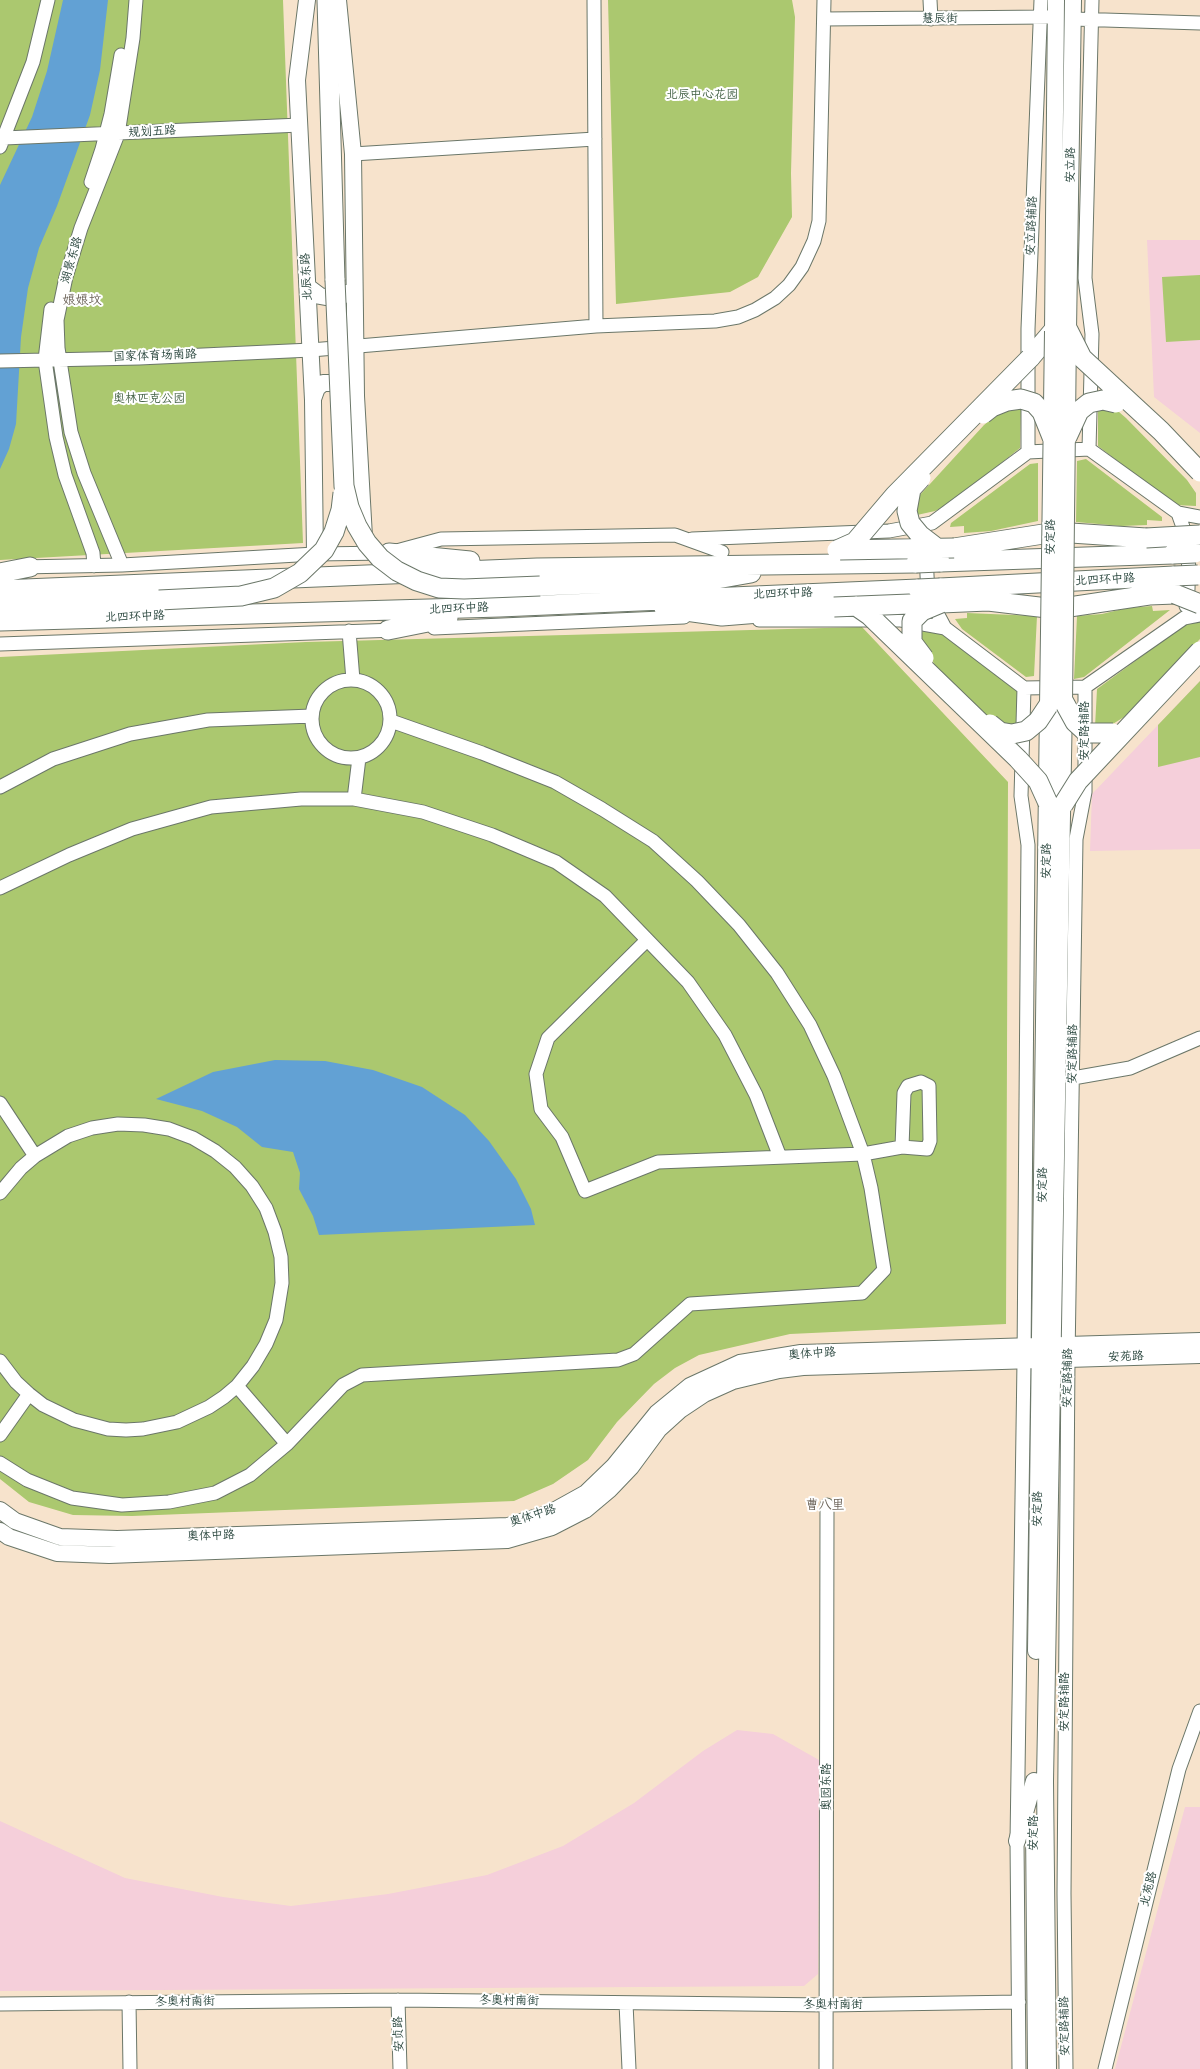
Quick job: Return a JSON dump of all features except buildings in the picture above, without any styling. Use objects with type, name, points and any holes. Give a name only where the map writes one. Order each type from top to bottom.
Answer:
[{"type":"highway","points":[[0,607],[240,596],[274,588],[300,573],[324,550],[334,532],[341,510],[344,486],[327,0]]},
{"type":"highway","points":[[837,550],[855,542],[895,495],[1030,358],[1060,330],[1082,358],[1161,431],[1200,472]]},
{"type":"highway","points":[[944,553],[920,535],[910,523],[907,511],[911,489],[977,418],[992,407],[1007,401],[1021,399],[1034,403],[1060,437],[1079,411],[1089,403],[1103,400],[1124,405],[1200,481]]},
{"type":"highway","points":[[344,486],[349,507],[357,526],[367,543],[380,558],[397,571],[417,581],[439,588],[464,589],[717,580],[796,564]]},
{"type":"highway","points":[[1180,536],[1200,522]]},
{"type":"highway","points":[[0,590],[537,568],[670,565],[916,563],[944,553],[1056,532],[1146,538],[1200,535]]},
{"type":"highway","points":[[670,565],[722,552],[837,550],[944,553]]},
{"type":"highway","points":[[389,553],[537,568]]},
{"type":"highway","name":"北四环中路","points":[[944,553],[1198,553]]},
{"type":"highway","points":[[0,573],[30,567]]},
{"type":"highway","points":[[609,602],[722,616],[947,598],[1056,609],[1149,595],[1174,585],[1199,581]]},
{"type":"highway","points":[[1174,585],[1200,604]]},
{"type":"highway","name":"北四环中路","points":[[0,621],[500,607],[918,589],[947,598],[1174,585]]},
{"type":"highway","points":[[947,598],[922,611],[912,621],[912,642],[920,654],[973,711],[1000,732],[1012,734],[1026,731],[1056,704],[1087,733],[1113,733],[1200,639]]},
{"type":"highway","points":[[856,606],[869,615],[1018,759],[1038,781],[1055,804],[1200,651]]},
{"type":"highway","points":[[388,630],[500,607]]},
{"type":"main road","name":"北辰东路","points":[[307,0],[297,80],[313,400],[315,554]]},
{"type":"main road","points":[[338,0],[353,154],[356,396],[365,553]]},
{"type":"main road","name":"安立路","points":[[1056,0],[1048,17],[1061,300]]},
{"type":"main road","name":"安立路","points":[[1060,330],[1073,0]]},
{"type":"main road","points":[[308,287],[320,296],[331,298],[342,296],[346,293],[355,277]]},
{"type":"main road","name":"安定路","points":[[1048,2069],[1045,1781],[1050,1483],[1054,1353],[1055,804],[1060,330]]},
{"type":"main road","points":[[313,400],[317,388],[323,382],[346,383],[356,396]]},
{"type":"main road","name":"安苑路","points":[[1054,1353],[1200,1341]]},
{"type":"main road","name":"奥体中路","points":[[0,1510],[15,1521],[60,1537],[117,1539],[508,1526],[550,1513],[586,1493],[614,1466],[657,1413],[690,1386],[740,1364],[801,1353],[1054,1353]]},
{"type":"main road","name":"奥体中路","points":[[0,1531],[9,1537],[57,1553],[109,1555],[507,1540],[552,1526],[585,1510],[610,1489],[631,1467],[659,1429],[680,1410],[704,1394],[733,1381],[779,1370],[803,1367],[1024,1353]]},
{"type":"main road","name":"安定路","points":[[1036,2069],[1034,1781],[1054,1353]]},
{"type":"main road","name":"安苑路","points":[[1054,1353],[1200,1355]]},
{"type":"main road","points":[[1017,1841],[1034,1781]]},
{"type":"street","points":[[7,141],[34,62],[48,0]]},
{"type":"street","name":"湖景东路","points":[[94,566],[93,553],[66,475],[56,437],[45,360],[51,304],[58,277],[112,135],[125,35],[127,0]]},
{"type":"street","name":"湖景东路","points":[[122,565],[84,473],[71,432],[60,359],[57,320],[66,277],[112,135],[133,38],[136,0]]},
{"type":"street","points":[[594,0],[596,326]]},
{"type":"street","name":"国家体育场南路","points":[[0,361],[139,358],[311,350],[356,345],[596,326],[716,321],[738,317],[756,310],[775,298],[802,267],[814,241],[819,221],[824,0]]},
{"type":"street","points":[[930,0],[931,19]]},
{"type":"street","name":"安立路辅路","points":[[1028,452],[1028,329],[1048,17],[1041,0]]},
{"type":"street","points":[[1089,450],[1092,334],[1085,278],[1092,0]]},
{"type":"street","name":"慧辰街","points":[[824,19],[1048,17]]},
{"type":"street","points":[[1073,19],[1200,23]]},
{"type":"street","name":"规划五路","points":[[7,141],[300,125]]},
{"type":"street","points":[[353,154],[595,139]]},
{"type":"street","points":[[684,539],[889,531],[932,523],[1028,452],[1089,450],[1178,513],[1200,517]]},
{"type":"street","points":[[1178,513],[1188,544],[1188,588],[1184,618]]},
{"type":"street","points":[[932,523],[926,551],[928,596],[944,628],[1024,688],[1085,687],[1184,618],[1200,615]]},
{"type":"street","points":[[0,567],[122,565],[315,554],[389,553],[441,539],[675,535],[722,552]]},
{"type":"street","name":"北四环中路","points":[[0,644],[722,616],[771,621],[901,620],[944,628]]},
{"type":"street","points":[[349,631],[353,680]]},
{"type":"street","points":[[353,680],[365,683],[376,689],[384,698],[389,709],[391,721],[388,734],[381,745],[371,753],[359,758],[347,758],[335,755],[325,748],[318,739],[313,728],[312,716],[318,700],[330,686],[353,680]]},
{"type":"street","name":"安定路辅路","points":[[1066,2069],[1064,1892],[1067,1453],[1054,1353],[1073,1078],[1076,839],[1085,792],[1085,687]]},
{"type":"street","points":[[1017,1841],[1024,1353],[1028,845],[1021,796],[1024,688]]},
{"type":"street","points":[[0,787],[53,759],[130,734],[208,720],[312,716]]},
{"type":"street","points":[[0,1463],[27,1480],[72,1498],[122,1504],[168,1502],[215,1493],[250,1475],[287,1444],[344,1385],[362,1375],[618,1360],[634,1354],[690,1304],[862,1293],[884,1270],[871,1188],[863,1154],[834,1076],[810,1025],[777,973],[740,925],[697,881],[653,840],[555,782],[391,721]]},
{"type":"street","points":[[354,799],[359,758]]},
{"type":"street","points":[[0,888],[69,855],[132,829],[211,807],[301,799],[354,799],[423,812],[492,835],[556,862],[605,896],[688,982],[725,1035],[756,1095],[780,1157]]},
{"type":"street","points":[[647,940],[548,1038],[536,1074],[541,1109],[562,1137],[585,1191],[658,1162],[863,1154],[902,1147],[927,1149],[930,1141],[929,1086],[921,1082],[908,1086],[904,1093],[902,1147]]},
{"type":"street","points":[[1073,1078],[1130,1068],[1200,1038]]},
{"type":"street","points":[[0,1103],[35,1156]]},
{"type":"street","points":[[0,1193],[21,1168],[35,1156],[56,1142],[86,1130],[118,1124],[144,1125],[169,1129],[193,1138],[220,1155],[244,1176],[259,1197],[273,1226],[281,1257],[282,1282],[279,1308],[272,1332],[260,1356],[237,1386],[209,1407],[194,1416],[166,1425],[143,1429],[108,1429],[74,1420],[43,1404],[29,1394],[16,1382],[0,1361]]},
{"type":"street","points":[[237,1386],[287,1444]]},
{"type":"street","points":[[0,1435],[29,1394]]},
{"type":"street","name":"安定路","points":[[1050,1483],[1067,1453]]},
{"type":"street","name":"奥园东路","points":[[826,2069],[827,1505]]},
{"type":"street","name":"北苑路","points":[[1105,2069],[1179,1769],[1200,1711]]},
{"type":"street","name":"安定路","points":[[1017,1841],[1019,2069]]},
{"type":"street","name":"冬奥村南街","points":[[0,2004],[398,2000],[827,2006],[1019,2002]]},
{"type":"street","name":"安贞路","points":[[398,2000],[400,2069]]},
{"type":"street","points":[[128,2002],[130,2069]]},
{"type":"street","points":[[626,2003],[629,2069]]},
{"type":"shaded area","points":[[1147,240],[1200,240],[1200,433],[1154,397]]},
{"type":"shaded area","points":[[1200,681],[1200,849],[1090,851],[1092,794]]},
{"type":"shaded area","points":[[737,1730],[773,1734],[819,1760],[818,1974],[804,1986],[0,1991],[0,1821],[125,1878],[223,1897],[291,1906],[388,1894],[487,1875],[563,1846],[634,1803],[703,1751]]},
{"type":"shaded area","points":[[1185,1807],[1200,1807],[1200,2069],[1115,2069]]},
{"type":"green space","name":"奥林匹克公园","points":[[0,0],[283,0],[303,543],[0,560]]},
{"type":"green space","name":"北辰中心花园","points":[[608,0],[792,0],[795,17],[791,173],[792,217],[758,277],[730,292],[616,304]]},
{"type":"green space","points":[[1200,275],[1200,340],[1166,342],[1162,277]]},
{"type":"green space","points":[[1010,409],[1021,409],[1020,448],[951,503],[935,511],[917,515],[919,496],[984,425],[995,416]]},
{"type":"green space","points":[[1098,409],[1119,412],[1126,418],[1187,480],[1196,493],[1196,506],[1175,505],[1098,446]]},
{"type":"green space","points":[[1086,459],[1162,517],[1162,521],[1147,520],[1147,525],[1121,526],[1076,522],[1077,461]]},
{"type":"green space","points":[[1038,463],[1038,521],[991,531],[964,533],[964,526],[950,527],[951,523],[1030,464]]},
{"type":"green space","points":[[1152,606],[1153,611],[1170,610],[1084,677],[1074,679],[1077,616],[1102,614],[1127,608]]},
{"type":"green space","points":[[967,613],[1037,616],[1034,676],[1026,677],[962,629],[955,619],[967,618]]},
{"type":"green space","points":[[1200,617],[1200,639],[1124,717],[1108,727],[1095,727],[1097,689],[1194,618]]},
{"type":"green space","points":[[862,627],[1008,782],[1006,1324],[790,1334],[699,1355],[675,1368],[654,1384],[617,1422],[588,1460],[553,1484],[514,1501],[132,1516],[73,1515],[29,1502],[0,1479],[0,657],[306,642]]},
{"type":"green space","points":[[926,629],[948,634],[1018,692],[1017,727],[1005,729],[982,714],[936,666],[922,647],[919,635]]},
{"type":"green space","points":[[1200,681],[1200,757],[1158,767],[1158,725]]},
{"type":"water","points":[[63,0],[108,0],[100,70],[90,115],[57,206],[39,248],[28,288],[21,337],[16,424],[9,449],[0,469],[0,185],[32,117],[47,71]]},
{"type":"water","points":[[275,1060],[325,1061],[373,1070],[422,1087],[465,1115],[489,1141],[516,1179],[531,1209],[535,1225],[319,1235],[313,1216],[299,1189],[300,1173],[293,1152],[262,1147],[237,1127],[202,1111],[156,1099],[213,1072]]},
{"type":"district","name":"娘娘坟","points":[[82,301]]},
{"type":"district","name":"曹八里","points":[[825,1506]]}]
